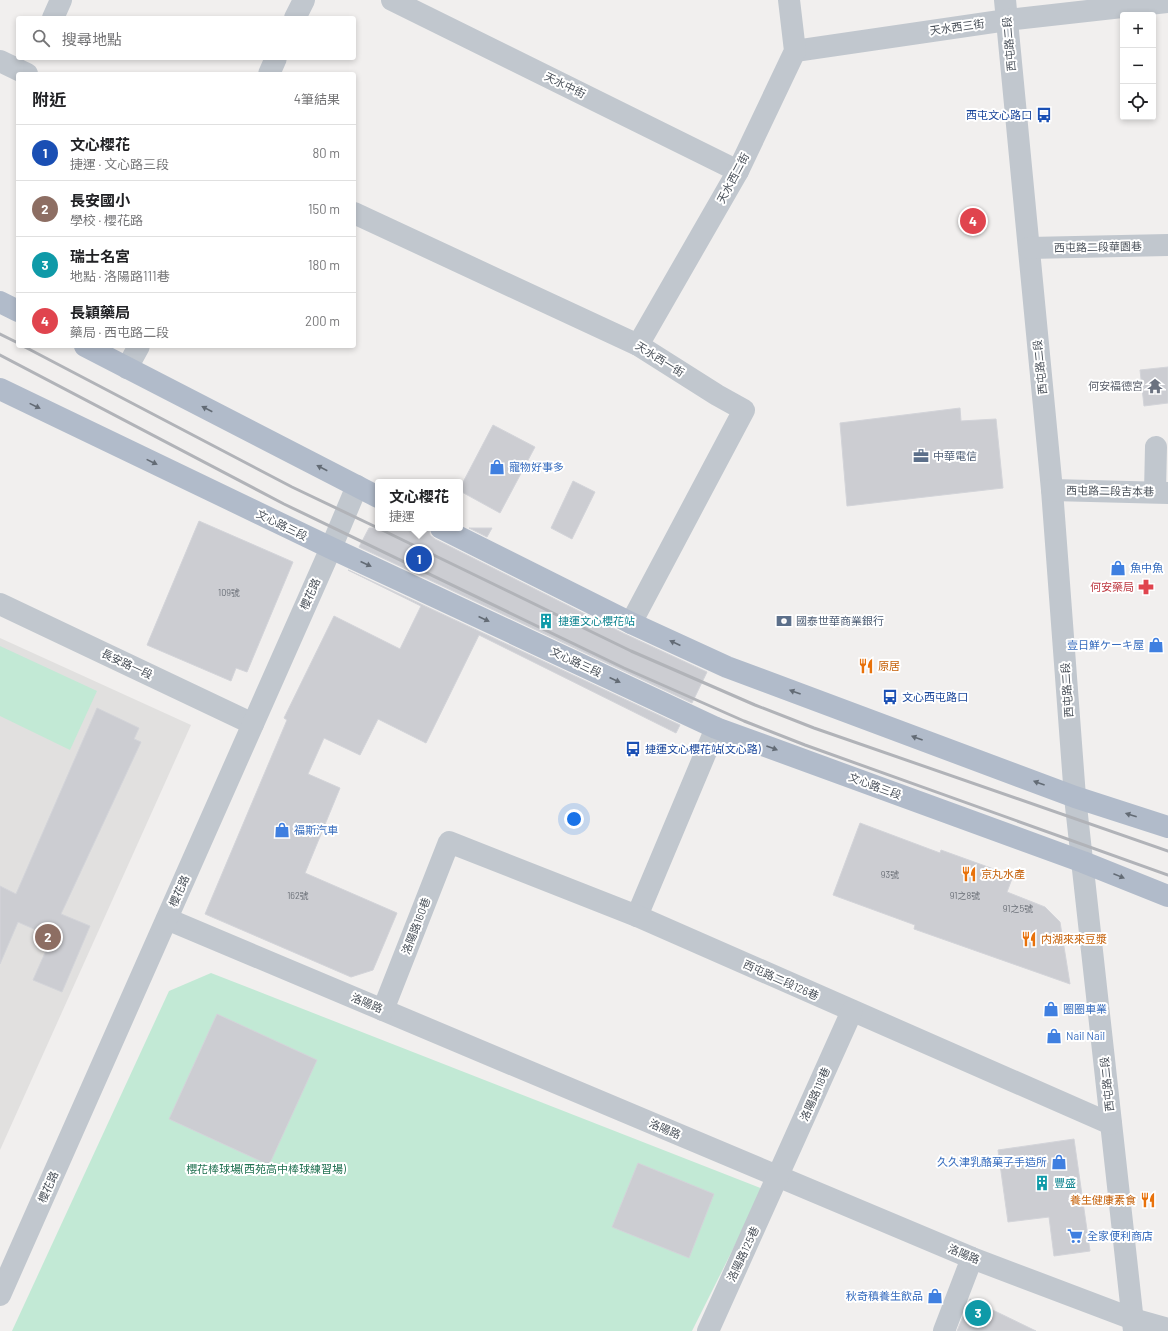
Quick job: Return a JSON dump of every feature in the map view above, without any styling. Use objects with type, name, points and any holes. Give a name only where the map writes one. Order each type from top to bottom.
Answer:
[{"type":"main road","points":[[0,302],[16,310]]},
{"type":"main road","points":[[89,348],[375,495]]},
{"type":"main road","name":"文心路三段","points":[[0,389],[331,548],[716,728],[1083,862],[1168,896]]},
{"type":"main road","points":[[447,531],[631,623],[727,667],[1075,797],[1168,827]]},
{"type":"street","points":[[54,16],[61,0]]},
{"type":"street","points":[[297,16],[304,0]]},
{"type":"street","name":"天水中街","points":[[392,0],[417,5],[738,171]]},
{"type":"street","points":[[789,0],[795,51]]},
{"type":"street","name":"天水西三街","points":[[795,51],[1006,10],[1168,2]]},
{"type":"street","name":"西屯路二段","points":[[1006,10],[1052,490],[1075,797],[1133,1325]]},
{"type":"street","name":"天水西二街","points":[[638,345],[738,171],[795,51]]},
{"type":"street","points":[[28,72],[34,60]]},
{"type":"street","points":[[270,72],[275,60]]},
{"type":"street","points":[[0,61],[23,72]]},
{"type":"street","name":"天水西一街","points":[[356,215],[638,345],[717,395],[744,410],[631,623]]},
{"type":"street","name":"西屯路二段華園巷","points":[[1029,248],[1168,245]]},
{"type":"street","points":[[127,368],[138,348]]},
{"type":"street","points":[[1156,447],[1162,492]]},
{"type":"street","name":"櫻花路","points":[[0,1295],[331,548],[357,486]]},
{"type":"street","name":"西屯路二段吉本巷","points":[[1052,490],[1162,492]]},
{"type":"street","name":"長安路一段","points":[[0,604],[253,724]]},
{"type":"street","points":[[637,916],[716,728]]},
{"type":"street","name":"西屯路二段126巷","points":[[449,842],[637,916],[1111,1124]]},
{"type":"street","name":"洛陽路160巷","points":[[383,1010],[449,842]]},
{"type":"street","name":"洛陽路","points":[[166,919],[1133,1325],[1168,1328]]},
{"type":"street","name":"洛陽路118巷","points":[[778,1176],[852,1011]]},
{"type":"street","name":"洛陽路125巷","points":[[708,1331],[778,1176]]},
{"type":"street","points":[[944,1331],[972,1258]]},
{"type":"shaded area","points":[[0,638],[191,725],[0,1150]]},
{"type":"green space","points":[[0,646],[97,691],[70,750],[0,716]]},
{"type":"green space","name":"櫻花棒球場(西苑高中棒球練習場)","points":[[211,973],[763,1189],[692,1331],[12,1331],[169,991]]},
{"type":"building","name":"何安福德宮","points":[[1168,367],[1168,403],[1144,406],[1140,370]]},
{"type":"building","name":"中華電信","points":[[960,408],[961,421],[996,419],[1003,488],[847,506],[840,423]]},
{"type":"building","name":"寵物好事多","points":[[493,425],[535,447],[500,513],[463,493],[463,482]]},
{"type":"building","name":"寵物好事多","points":[[573,481],[595,492],[572,539],[551,528]]},
{"type":"building","points":[[199,521],[293,562],[247,672],[236,668],[231,681],[147,645]]},
{"type":"building","points":[[369,528],[375,528],[375,531],[429,531],[430,535],[435,539],[625,634],[707,672],[692,703],[359,547]]},
{"type":"building","points":[[469,528],[492,528],[487,537]]},
{"type":"building","points":[[348,570],[680,725],[676,733],[479,635],[426,743],[378,719],[360,755],[324,738],[308,774],[340,788],[305,873],[397,913],[373,970],[351,977],[205,914],[287,720],[284,718],[334,616],[400,649],[421,606]]},
{"type":"building","points":[[97,708],[139,728],[134,739],[141,742],[61,914],[90,926],[62,992],[33,980],[52,937],[18,922],[0,964],[0,886],[16,894]]},
{"type":"building","points":[[860,823],[940,853],[941,850],[1013,876],[1007,892],[1045,907],[1060,922],[1070,984],[914,929],[915,925],[833,895]]},
{"type":"building","points":[[217,1014],[317,1060],[269,1165],[169,1119]]},
{"type":"building","name":"豐盛","points":[[1074,1139],[1090,1251],[1054,1256],[1049,1217],[1008,1222],[998,1150]]},
{"type":"building","points":[[638,1163],[714,1194],[689,1258],[612,1227]]},
{"type":"building","points":[[970,1299],[1036,1331],[957,1331]]},
{"type":"railway","points":[[0,334],[16,342]]},
{"type":"railway","points":[[27,348],[292,487],[375,527]]},
{"type":"railway","points":[[0,355],[284,504],[624,668],[744,721],[805,745],[1168,875]]},
{"type":"railway","points":[[384,531],[631,651],[755,705],[814,728],[1168,851]]},
{"type":"place","name":"西屯文心路口","points":[[1044,115]]},
{"type":"place","name":"長穎藥局","points":[[973,221]]},
{"type":"place","name":"何安福德宮","points":[[1155,386]]},
{"type":"place","name":"中華電信","points":[[921,456]]},
{"type":"place","name":"寵物好事多","points":[[497,467]]},
{"type":"place","name":"文心櫻花","points":[[419,559]]},
{"type":"place","name":"魚中魚","points":[[1118,568]]},
{"type":"place","name":"何安藥局","points":[[1146,587]]},
{"type":"place","name":"捷運文心櫻花站","points":[[546,621]]},
{"type":"place","name":"國泰世華商業銀行","points":[[784,621]]},
{"type":"place","name":"壹日鮮ケーキ屋","points":[[1156,645]]},
{"type":"place","name":"原居","points":[[866,666]]},
{"type":"place","name":"文心西屯路口","points":[[890,697]]},
{"type":"place","name":"捷運文心櫻花站(文心路)","points":[[633,749]]},
{"type":"place","name":"福斯汽車","points":[[282,830]]},
{"type":"place","name":"京丸水產","points":[[969,874]]},
{"type":"place","name":"長安國小","points":[[48,937]]},
{"type":"place","name":"内湖來來豆漿","points":[[1029,939]]},
{"type":"place","name":"圈圈車業","points":[[1051,1009]]},
{"type":"place","name":"Nail Nail","points":[[1054,1036]]},
{"type":"place","name":"久久津乳酪菓子手造所","points":[[1059,1162]]},
{"type":"place","name":"豐盛","points":[[1042,1183]]},
{"type":"place","name":"養生健康素食","points":[[1148,1200]]},
{"type":"place","name":"全家便利商店","points":[[1075,1236]]},
{"type":"place","name":"秋奇稹養生飲品","points":[[935,1296]]},
{"type":"place","name":"瑞士名宮","points":[[978,1313]]}]
